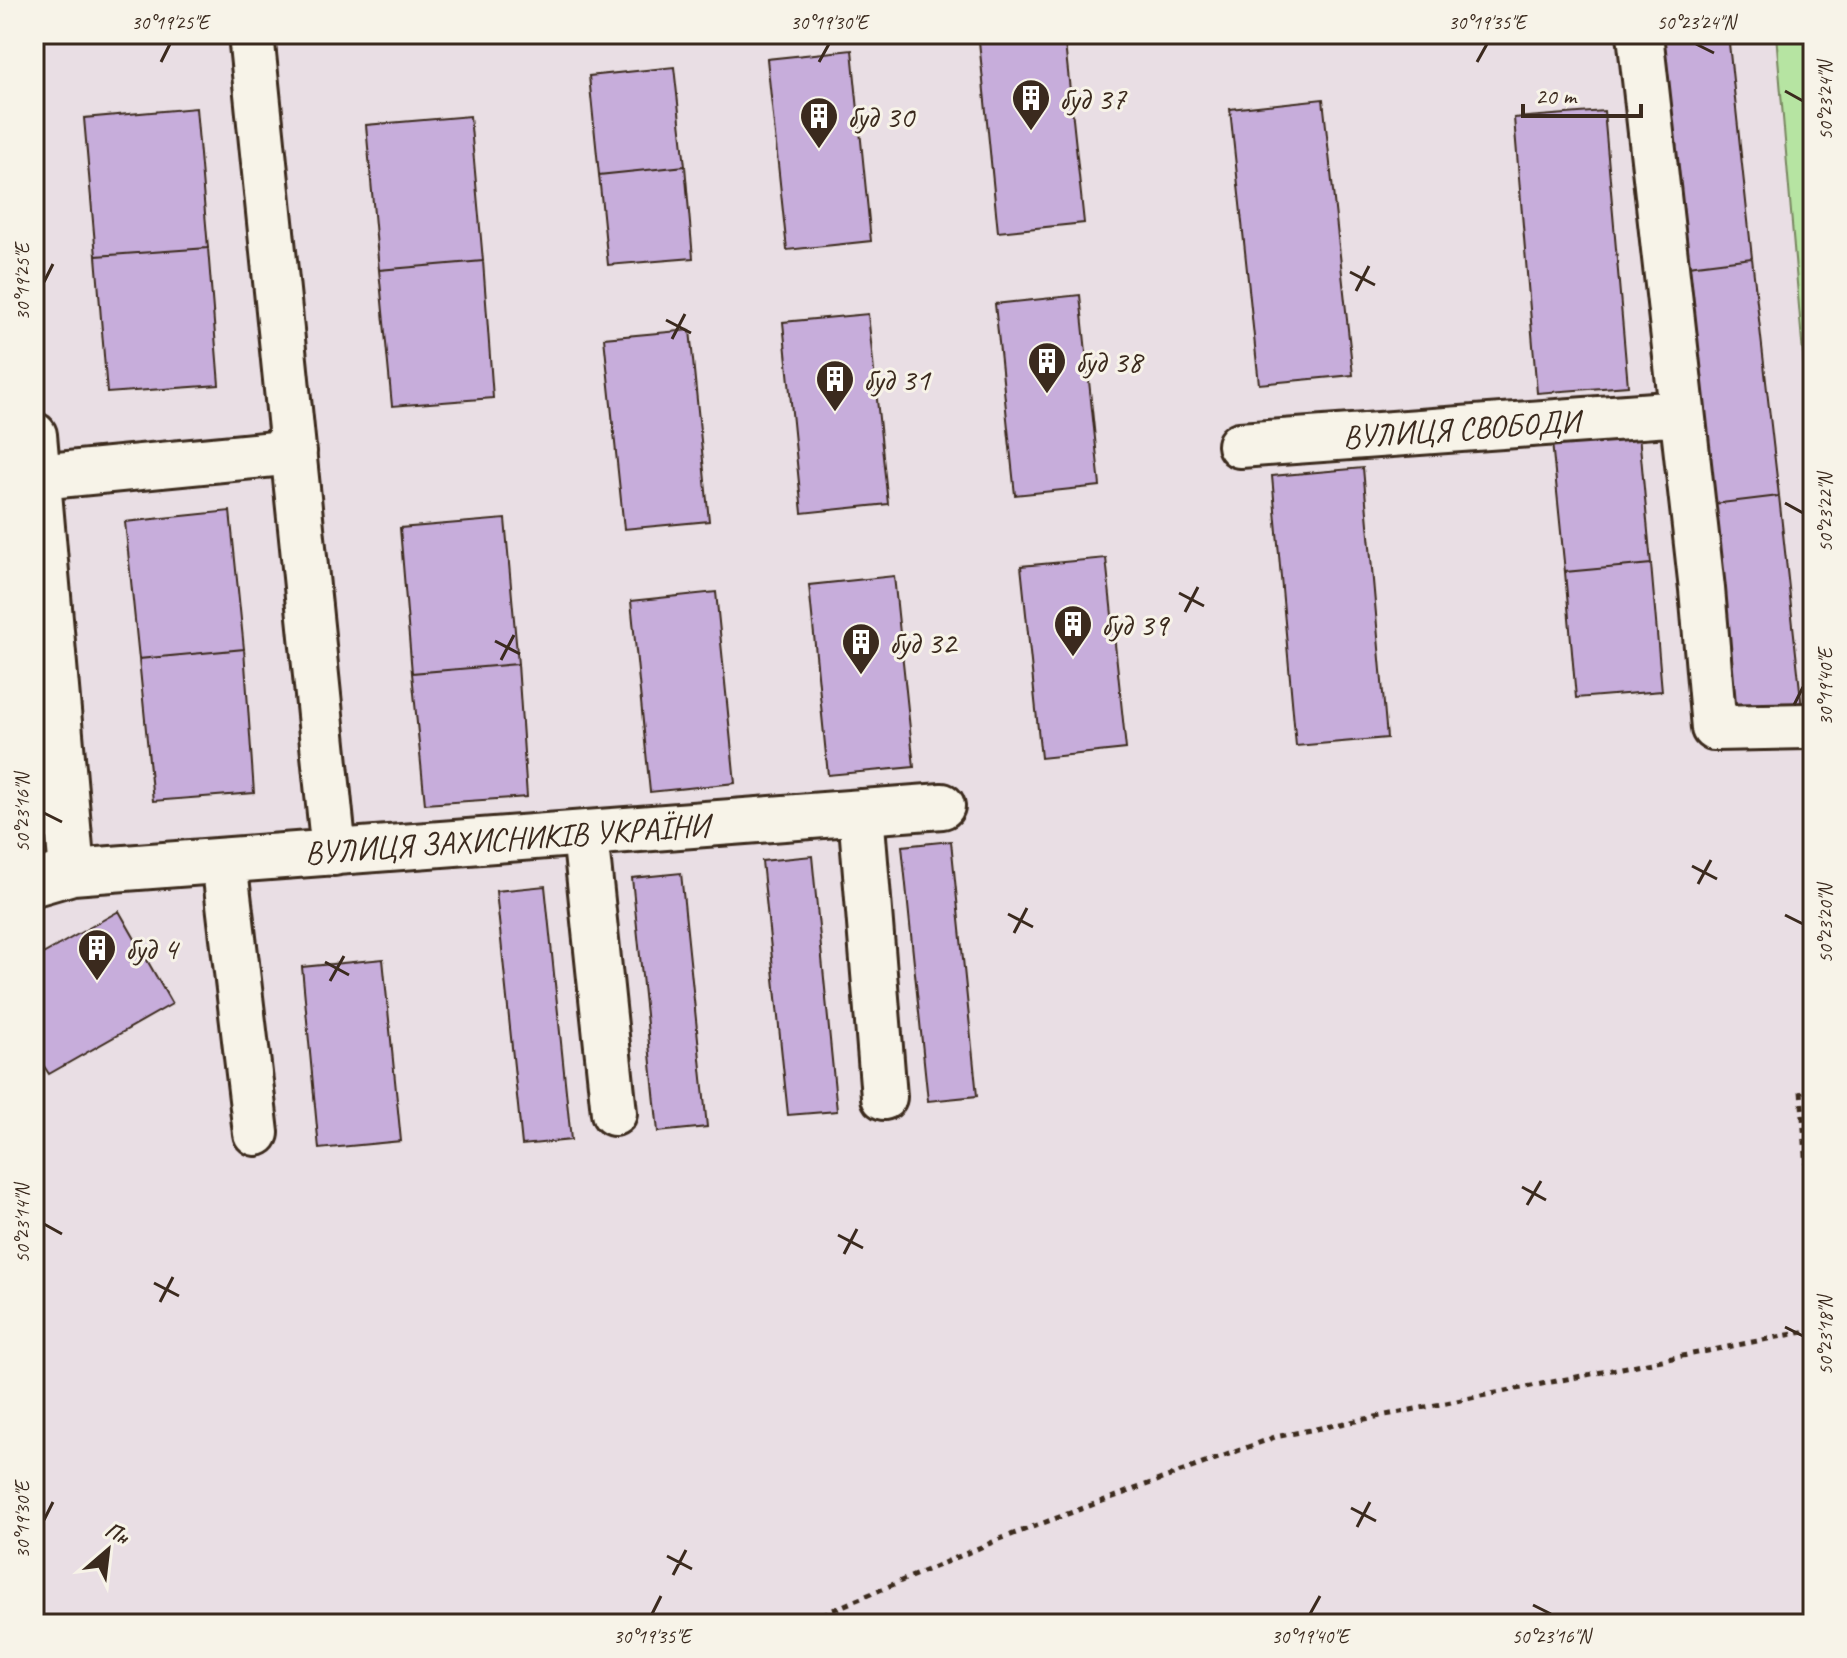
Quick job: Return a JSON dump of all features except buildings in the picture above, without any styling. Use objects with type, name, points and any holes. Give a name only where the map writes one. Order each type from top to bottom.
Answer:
[{"type":"street","points":[[1640,34],[1702,589],[1714,728],[1807,726]]},
{"type":"street","points":[[252,44],[334,853]]},
{"type":"street","name":"ВУЛИЦЯ СВОБОДИ","points":[[1240,445],[1682,413]]},
{"type":"street","points":[[53,877],[36,456],[294,452]]},
{"type":"street","name":"ВУЛИЦЯ ЗАХИСНИКІВ УКРАЇНИ","points":[[53,877],[942,806]]},
{"type":"street","points":[[861,812],[884,1097]]},
{"type":"street","points":[[585,834],[614,1113]]},
{"type":"street","points":[[224,861],[256,1133]]},
{"type":"path","points":[[1801,1091],[1813,1245]]},
{"type":"path","points":[[800,1624],[1000,1539],[1275,1437],[1813,1330]]},
{"type":"green space","points":[[1776,34],[1813,34],[1813,473]]},
{"type":"place","name":"буд 37","points":[[1031,132]]},
{"type":"place","name":"буд 30","points":[[819,150]]},
{"type":"place","name":"буд 38","points":[[1047,395]]},
{"type":"place","name":"буд 31","points":[[835,413]]},
{"type":"place","name":"буд 39","points":[[1073,658]]},
{"type":"place","name":"буд 32","points":[[861,676]]},
{"type":"place","name":"буд 4","points":[[97,982]]}]
